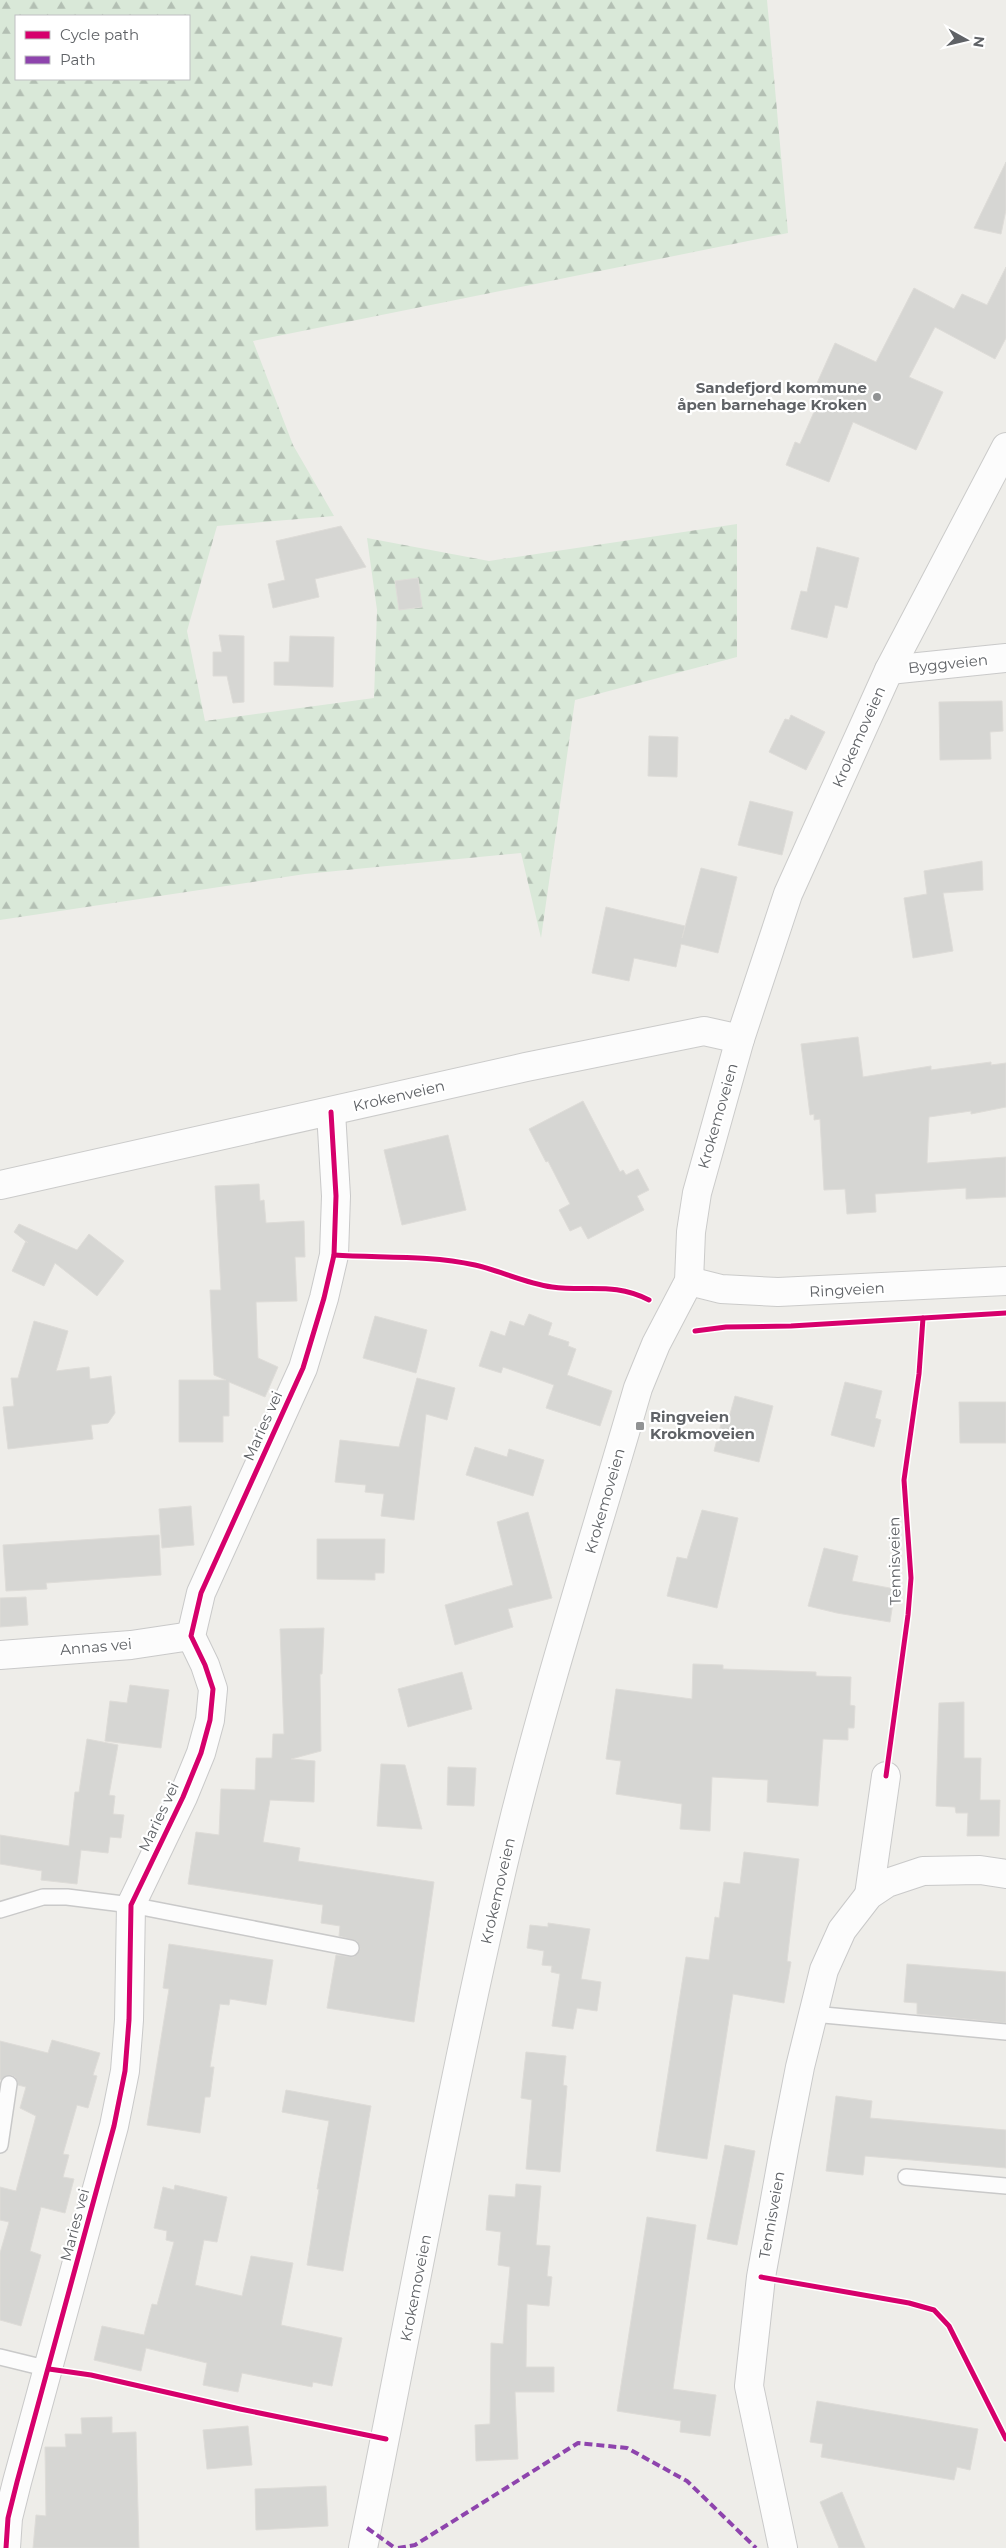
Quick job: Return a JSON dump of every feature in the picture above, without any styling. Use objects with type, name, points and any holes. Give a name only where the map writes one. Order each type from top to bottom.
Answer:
[{"type":"street","name":"Krokemoveien","points":[[363,2548],[453,2094],[510,1835],[638,1388],[666,1322],[689,1281],[691,1232],[697,1192],[740,1039],[788,894],[889,670],[1006,446]]},
{"type":"street","name":"Byggveien","points":[[889,670],[1006,658]]},
{"type":"street","name":"Krokenveien","points":[[0,1185],[526,1068],[704,1031],[740,1039]]},
{"type":"street","name":"Maries vei","points":[[6,2548],[4,2517],[49,2369],[114,2126],[125,2071],[129,2020],[131,1905],[183,1797],[201,1753],[210,1720],[213,1689],[205,1665],[191,1636],[201,1593],[303,1368],[324,1298],[334,1254],[336,1196],[331,1112]]},
{"type":"street","name":"Ringveien","points":[[689,1281],[721,1288],[778,1292],[1006,1280]]},
{"type":"street","name":"Annas vei","points":[[0,1655],[131,1645],[191,1636]]},
{"type":"street","name":"Tennisveien","points":[[869,1895],[886,1776]]},
{"type":"street","name":"Tennisveien","points":[[783,2548],[749,2386],[761,2277],[785,2144],[824,1970],[842,1930],[869,1895],[887,1883],[923,1871],[980,1870],[1006,1874]]},
{"type":"lane","points":[[0,1910],[43,1897],[67,1897],[131,1905],[351,1948]]},
{"type":"lane","points":[[813,2014],[1006,2032]]},
{"type":"lane","points":[[0,2145],[9,2084]]},
{"type":"lane","points":[[906,2176],[1006,2186]]},
{"type":"lane","points":[[0,2357],[49,2369]]},
{"type":"green space","points":[[0,0],[767,0],[788,233],[253,341],[293,445],[334,516],[217,526],[187,631],[205,721],[374,698],[377,610],[367,538],[489,561],[737,524],[737,657],[575,700],[541,938],[521,853],[305,874],[0,920]]},
{"type":"building","points":[[1006,162],[1006,210],[1001,234],[974,228]]},
{"type":"building","points":[[1006,267],[1006,338],[995,359],[935,327],[909,377],[943,392],[916,450],[853,422],[829,482],[786,465],[795,442],[800,444],[821,396],[813,392],[835,343],[876,362],[914,288],[954,309],[962,294],[987,305]]},
{"type":"building","points":[[341,526],[366,567],[315,579],[319,597],[273,608],[268,584],[285,580],[276,541]]},
{"type":"building","points":[[817,547],[859,558],[847,608],[835,605],[827,638],[791,629],[801,591],[807,592]]},
{"type":"building","points":[[418,578],[422,607],[399,610],[395,581]]},
{"type":"building","points":[[219,635],[244,636],[244,702],[233,703],[227,676],[213,676],[213,652],[222,652]]},
{"type":"building","points":[[290,636],[334,637],[333,687],[274,685],[274,662],[289,662]]},
{"type":"building","points":[[1002,701],[1003,731],[990,732],[991,759],[940,760],[939,702]]},
{"type":"building","points":[[791,715],[825,732],[806,770],[769,752],[785,719],[789,720]]},
{"type":"building","points":[[649,736],[678,737],[677,777],[648,776]]},
{"type":"building","points":[[750,801],[793,812],[782,855],[738,845]]},
{"type":"building","points":[[982,861],[983,890],[943,893],[953,951],[913,958],[904,898],[927,894],[924,871]]},
{"type":"building","points":[[701,868],[737,877],[718,953],[681,944],[676,967],[634,958],[629,981],[592,973],[606,907],[685,926],[682,938]]},
{"type":"building","points":[[858,1037],[863,1077],[931,1066],[931,1070],[991,1062],[991,1065],[1006,1063],[1006,1107],[971,1114],[971,1111],[929,1117],[927,1163],[1006,1157],[1006,1197],[966,1199],[966,1188],[875,1194],[876,1212],[847,1214],[845,1189],[824,1190],[820,1119],[814,1120],[814,1114],[810,1115],[801,1044]]},
{"type":"building","points":[[583,1101],[620,1172],[623,1170],[626,1175],[638,1169],[649,1190],[637,1196],[644,1210],[588,1239],[581,1226],[570,1231],[559,1210],[570,1204],[529,1129]]},
{"type":"building","points":[[448,1135],[466,1210],[402,1225],[384,1150]]},
{"type":"building","points":[[259,1184],[260,1201],[264,1200],[266,1223],[304,1221],[305,1257],[295,1257],[297,1301],[256,1302],[258,1358],[278,1367],[265,1397],[229,1382],[229,1416],[223,1416],[223,1442],[179,1442],[179,1380],[226,1380],[214,1375],[210,1290],[221,1290],[215,1186]]},
{"type":"building","points":[[19,1224],[77,1250],[89,1234],[124,1261],[97,1296],[55,1263],[44,1286],[12,1271],[26,1241],[14,1232]]},
{"type":"building","points":[[529,1314],[552,1323],[548,1335],[569,1342],[568,1346],[576,1349],[567,1375],[612,1391],[600,1426],[546,1408],[554,1385],[503,1367],[501,1373],[479,1366],[491,1331],[505,1336],[510,1321],[524,1326]]},
{"type":"building","points":[[375,1316],[427,1330],[416,1373],[363,1358]]},
{"type":"building","points":[[34,1321],[68,1331],[56,1371],[89,1367],[90,1379],[111,1376],[115,1413],[108,1423],[91,1425],[93,1439],[8,1449],[3,1407],[14,1406],[11,1378],[18,1378]]},
{"type":"building","points":[[417,1378],[455,1388],[447,1420],[426,1414],[414,1520],[381,1516],[384,1494],[365,1492],[366,1485],[335,1482],[340,1440],[399,1447]]},
{"type":"building","points":[[845,1382],[882,1391],[875,1418],[881,1420],[874,1447],[831,1435]]},
{"type":"building","points":[[735,1396],[773,1406],[759,1462],[714,1451],[724,1412],[730,1414]]},
{"type":"building","points":[[959,1402],[1006,1402],[1006,1443],[960,1443]]},
{"type":"building","points":[[475,1447],[507,1457],[509,1449],[544,1460],[533,1496],[466,1475]]},
{"type":"building","points":[[191,1506],[194,1545],[162,1548],[159,1509]]},
{"type":"building","points":[[702,1510],[738,1518],[717,1608],[667,1596],[677,1557],[687,1559]]},
{"type":"building","points":[[528,1512],[552,1598],[508,1609],[513,1627],[455,1645],[445,1605],[513,1585],[497,1522]]},
{"type":"building","points":[[159,1535],[161,1575],[46,1583],[47,1589],[6,1591],[3,1545]]},
{"type":"building","points":[[317,1539],[385,1539],[384,1573],[375,1573],[375,1580],[317,1579]]},
{"type":"building","points":[[824,1548],[858,1556],[852,1581],[895,1589],[890,1622],[808,1606]]},
{"type":"building","points":[[26,1597],[28,1625],[0,1627],[0,1598]]},
{"type":"building","points":[[324,1628],[322,1674],[320,1674],[321,1751],[291,1759],[315,1761],[314,1802],[270,1800],[263,1842],[300,1848],[298,1861],[434,1882],[414,2022],[327,2008],[336,1955],[354,1957],[360,1949],[357,1941],[339,1936],[340,1926],[321,1923],[323,1905],[188,1884],[196,1832],[219,1835],[221,1789],[255,1790],[256,1758],[272,1758],[273,1734],[284,1734],[280,1629]]},
{"type":"building","points":[[693,1664],[723,1665],[723,1669],[816,1672],[816,1676],[851,1677],[850,1705],[855,1706],[854,1728],[848,1728],[848,1740],[823,1739],[818,1806],[767,1802],[768,1780],[712,1777],[710,1831],[680,1829],[682,1804],[616,1794],[621,1761],[606,1759],[616,1689],[692,1699]]},
{"type":"building","points":[[462,1672],[472,1709],[408,1727],[398,1689]]},
{"type":"building","points":[[130,1685],[169,1690],[161,1748],[105,1741],[110,1701],[127,1703]]},
{"type":"building","points":[[964,1702],[964,1758],[981,1758],[980,1800],[1000,1800],[999,1836],[967,1836],[968,1813],[956,1813],[955,1807],[936,1806],[939,1703]]},
{"type":"building","points":[[87,1739],[118,1745],[109,1795],[115,1796],[113,1814],[124,1815],[121,1838],[110,1837],[108,1853],[81,1850],[77,1884],[41,1880],[42,1871],[0,1864],[0,1835],[69,1846],[75,1792],[79,1792]]},
{"type":"building","points":[[381,1764],[405,1765],[422,1829],[377,1826]]},
{"type":"building","points":[[448,1767],[476,1768],[474,1806],[447,1805]]},
{"type":"building","points":[[744,1852],[799,1859],[787,1961],[791,1962],[784,2003],[733,1994],[707,2159],[656,2151],[686,1957],[709,1960],[715,1917],[719,1918],[724,1882],[740,1884]]},
{"type":"building","points":[[548,1923],[590,1929],[581,1979],[601,1982],[597,2011],[577,2008],[573,2029],[552,2026],[560,1974],[551,1972],[552,1966],[542,1965],[544,1951],[527,1948],[530,1925],[548,1927]]},
{"type":"building","points":[[169,1944],[273,1960],[266,2005],[230,1999],[229,2005],[220,2004],[210,2067],[214,2067],[210,2097],[205,2097],[200,2133],[147,2125],[169,1989],[163,1988]]},
{"type":"building","points":[[907,1964],[1006,1972],[1006,2023],[917,2014],[917,2003],[904,2002]]},
{"type":"building","points":[[52,2040],[100,2053],[93,2075],[97,2076],[88,2108],[77,2105],[63,2154],[69,2155],[63,2177],[74,2179],[65,2213],[41,2207],[30,2251],[41,2255],[21,2326],[0,2320],[0,2253],[9,2222],[0,2220],[0,2187],[16,2191],[36,2116],[20,2108],[26,2087],[18,2085],[15,2077],[11,2075],[0,2080],[0,2041],[48,2053]]},
{"type":"building","points":[[526,2052],[566,2056],[563,2085],[567,2086],[560,2172],[526,2169],[532,2100],[521,2098]]},
{"type":"building","points":[[286,2090],[371,2106],[343,2271],[307,2265],[319,2189],[317,2189],[329,2121],[282,2112]]},
{"type":"building","points":[[836,2096],[872,2101],[870,2118],[1006,2130],[1006,2168],[865,2156],[863,2175],[826,2171]]},
{"type":"building","points":[[725,2145],[755,2151],[737,2245],[707,2239]]},
{"type":"building","points":[[516,2184],[541,2186],[536,2245],[550,2246],[547,2276],[552,2277],[549,2306],[527,2304],[526,2367],[554,2367],[554,2392],[515,2392],[518,2459],[476,2461],[475,2425],[490,2424],[491,2343],[503,2344],[510,2267],[498,2265],[501,2232],[486,2230],[489,2195],[515,2197]]},
{"type":"building","points":[[175,2185],[227,2197],[217,2242],[204,2240],[195,2285],[242,2296],[251,2256],[293,2263],[281,2325],[342,2338],[332,2386],[313,2382],[312,2387],[242,2373],[238,2392],[203,2385],[207,2363],[146,2348],[141,2371],[94,2360],[102,2326],[144,2335],[152,2304],[157,2305],[174,2242],[166,2240],[167,2231],[154,2228],[163,2187],[174,2190]]},
{"type":"building","points":[[647,2217],[696,2225],[673,2389],[716,2395],[710,2436],[680,2432],[681,2421],[617,2411]]},
{"type":"building","points":[[817,2401],[978,2429],[970,2470],[957,2467],[954,2480],[821,2457],[823,2444],[810,2442]]},
{"type":"building","points":[[112,2417],[112,2433],[136,2432],[139,2548],[33,2548],[36,2515],[46,2516],[45,2447],[66,2447],[65,2434],[82,2434],[81,2418]]},
{"type":"building","points":[[248,2426],[252,2465],[207,2469],[203,2430]]},
{"type":"building","points":[[326,2486],[328,2526],[256,2530],[255,2489]]},
{"type":"building","points":[[842,2492],[865,2548],[839,2548],[820,2502]]},
{"type":"marked path","points":[[398,2548],[415,2545],[578,2443],[627,2448],[687,2481],[756,2548]]},
{"type":"marked path","points":[[367,2528],[395,2548]]},
{"type":"cycle path","points":[[6,2548],[8,2518],[114,2126],[125,2071],[129,2020],[131,1905],[183,1797],[201,1753],[210,1720],[213,1689],[205,1665],[191,1636],[201,1593],[303,1368],[324,1298],[334,1255],[336,1196],[331,1112]]},
{"type":"cycle path","points":[[334,1255],[422,1258],[457,1262],[475,1265],[552,1287],[612,1289],[636,1294],[649,1300]]},
{"type":"cycle path","points":[[695,1331],[726,1327],[791,1326],[1006,1313]]},
{"type":"cycle path","points":[[886,1776],[908,1615],[911,1578],[904,1480],[919,1374],[923,1318]]},
{"type":"cycle path","points":[[761,2277],[909,2303],[934,2310],[949,2326],[1006,2439]]},
{"type":"cycle path","points":[[49,2369],[91,2375],[240,2409],[386,2439]]},
{"type":"place","name":"Sandefjord kommune åpen barnehage Kroken","points":[[877,397]]},
{"type":"place","name":"Ringveien Krokmoveien","points":[[640,1426]]}]
